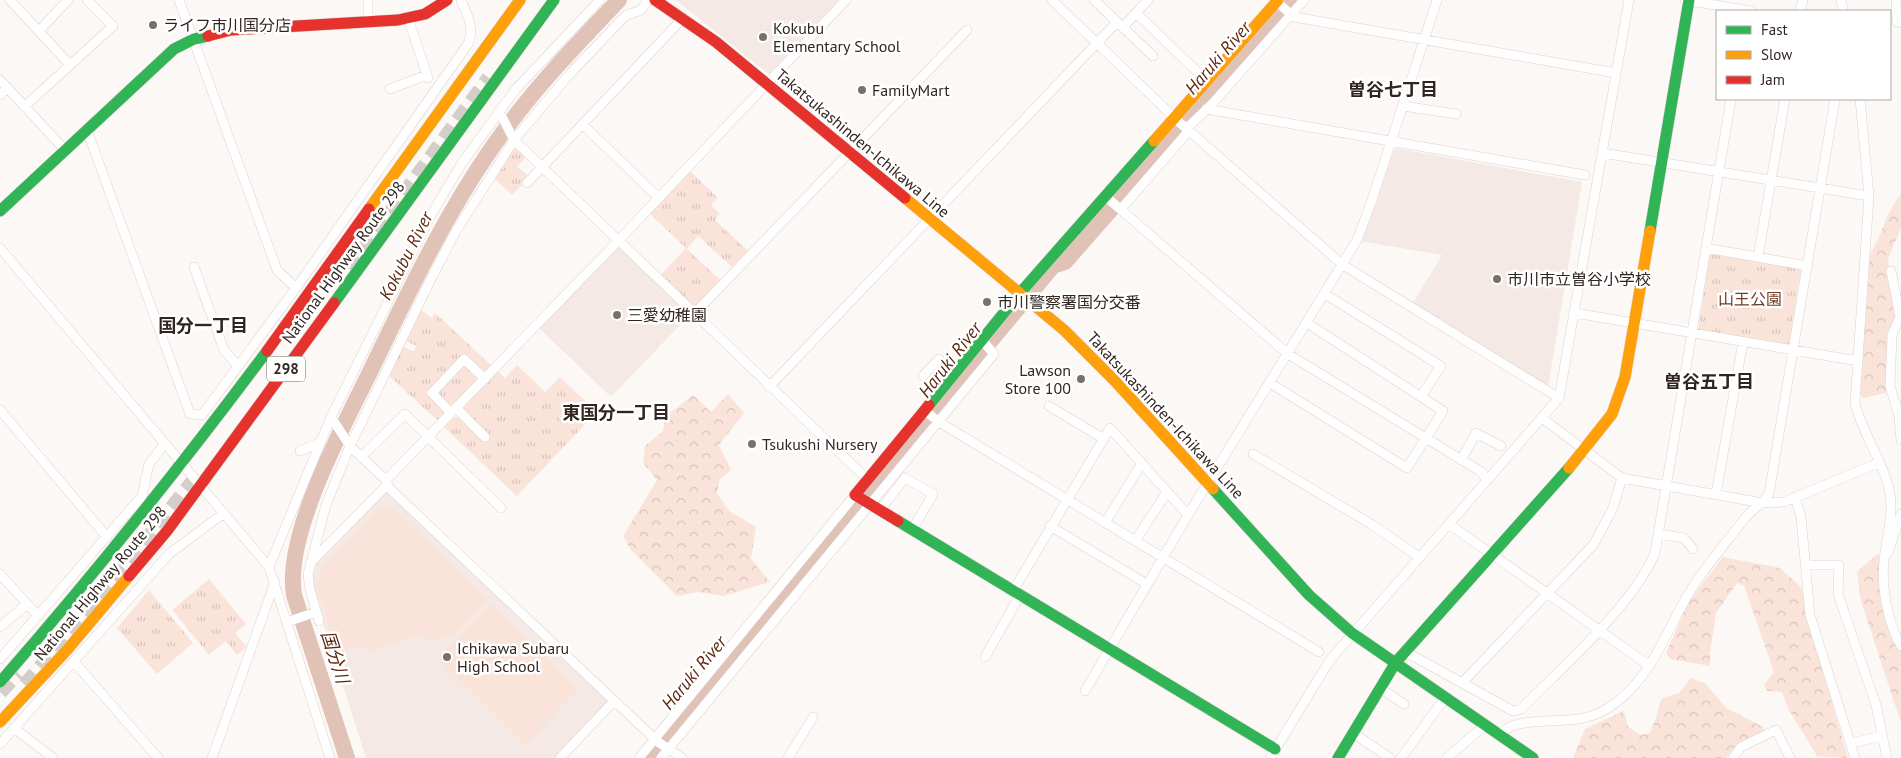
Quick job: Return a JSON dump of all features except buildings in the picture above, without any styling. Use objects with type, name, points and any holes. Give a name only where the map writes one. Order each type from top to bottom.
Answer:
[{"type":"main road","points":[[0,211],[161,60],[174,49],[194,39],[231,30],[368,23],[408,18],[430,12],[447,0]]},
{"type":"main road","name":"National Highway Route 298","points":[[0,682],[46,632],[213,424],[520,0]]},
{"type":"main road","name":"National Highway Route 298","points":[[0,722],[67,650],[167,532],[199,484],[234,441],[554,0]]},
{"type":"main road","name":"Takatsukashinden-Ichikawa Line","points":[[655,0],[683,18],[767,84],[848,153],[1025,296],[1084,348],[1309,595],[1352,633],[1532,758]]},
{"type":"main road","points":[[1338,758],[1396,662],[1585,450],[1604,426],[1620,393],[1634,323],[1688,0]]},
{"type":"main road","points":[[1273,754],[1110,649],[867,503],[868,480],[983,341],[1114,204],[1206,80],[1283,7]]},
{"type":"street","points":[[10,0],[70,64]]},
{"type":"street","points":[[39,30],[68,0]]},
{"type":"street","points":[[25,106],[113,26],[87,0]]},
{"type":"street","points":[[179,0],[277,270],[296,288]]},
{"type":"street","points":[[368,0],[368,23]]},
{"type":"street","points":[[87,130],[190,414],[202,415],[296,288],[468,44],[472,36],[470,23],[461,0]]},
{"type":"street","points":[[269,567],[287,527],[319,443],[431,215],[462,163],[546,54],[600,0]]},
{"type":"street","points":[[289,622],[316,615],[310,590],[310,564],[326,505],[349,444],[456,231],[513,138],[625,16],[641,10],[648,0]]},
{"type":"street","points":[[310,564],[428,436],[618,241],[846,0]]},
{"type":"street","points":[[1052,0],[1177,120],[1343,265],[1559,398]]},
{"type":"street","points":[[1094,0],[1153,56]]},
{"type":"street","points":[[769,386],[930,220],[1097,43],[1136,13],[1148,0]]},
{"type":"street","points":[[1304,0],[1283,7],[1206,109],[1189,126],[1188,130],[1114,204],[1288,354],[1480,471],[1488,480]]},
{"type":"street","points":[[1085,691],[1188,515],[1209,484],[1343,265],[1362,230],[1437,0]]},
{"type":"street","points":[[1273,754],[1330,660],[1559,398],[1629,0]]},
{"type":"street","points":[[1688,0],[1742,10]]},
{"type":"street","points":[[1896,0],[1897,22],[1901,23]]},
{"type":"street","points":[[1283,7],[1294,17],[1616,73]]},
{"type":"street","points":[[1136,13],[1206,80]]},
{"type":"street","points":[[390,89],[428,76],[408,18]]},
{"type":"street","points":[[527,183],[683,18]]},
{"type":"street","points":[[694,314],[967,30]]},
{"type":"street","points":[[0,80],[65,150]]},
{"type":"street","points":[[0,95],[8,88]]},
{"type":"street","points":[[1406,652],[1513,711],[1521,710],[1598,630],[1632,592],[1645,572],[1654,553],[1658,534],[1731,100]]},
{"type":"street","points":[[1758,257],[1784,100]]},
{"type":"street","points":[[1499,735],[1514,725],[1590,717],[1619,701],[1641,680],[1662,648],[1682,605],[1697,581],[1747,516],[1763,502],[1768,494],[1794,350],[1835,100]]},
{"type":"street","points":[[1860,100],[1869,196],[1855,403],[1858,417],[1889,488],[1892,517],[1884,562],[1889,619],[1901,646]]},
{"type":"street","points":[[1403,106],[1456,114]]},
{"type":"street","points":[[1206,109],[1392,141],[1535,162],[1585,175]]},
{"type":"street","points":[[500,113],[513,138],[542,168],[868,480]]},
{"type":"street","points":[[583,125],[659,198]]},
{"type":"street","points":[[1603,153],[1869,196]]},
{"type":"street","points":[[0,248],[269,567],[289,622],[330,758]]},
{"type":"street","points":[[1706,248],[1808,266]]},
{"type":"street","points":[[194,267],[224,350],[238,366]]},
{"type":"street","points":[[1891,271],[1899,295],[1900,317],[1892,335],[1891,354],[1900,416],[1901,440]]},
{"type":"street","points":[[1325,294],[1441,366],[1422,395]]},
{"type":"street","points":[[1575,313],[1858,361]]},
{"type":"street","points":[[1270,383],[1407,468],[1444,410],[1307,323]]},
{"type":"street","points":[[639,758],[867,503],[994,354],[993,349],[983,341]]},
{"type":"street","points":[[1716,494],[1743,342]]},
{"type":"street","points":[[1891,354],[1901,352]]},
{"type":"street","points":[[485,378],[464,359],[432,393],[485,437]]},
{"type":"street","points":[[923,376],[939,359]]},
{"type":"street","points":[[1049,406],[1104,439]]},
{"type":"street","points":[[0,410],[107,537]]},
{"type":"street","points":[[926,411],[938,421],[1066,500],[1319,652]]},
{"type":"street","points":[[361,456],[405,414],[501,508]]},
{"type":"street","points":[[1542,418],[1622,478],[1763,502],[1784,502],[1878,464]]},
{"type":"street","points":[[332,419],[349,444],[386,482],[614,701],[656,740],[682,758]]},
{"type":"street","points":[[985,657],[1050,526],[1110,428],[1188,515]]},
{"type":"street","points":[[1461,460],[1476,433],[1501,446]]},
{"type":"street","points":[[300,451],[319,443]]},
{"type":"street","points":[[0,659],[90,558],[142,496],[148,464],[164,444]]},
{"type":"street","points":[[1253,454],[1371,524],[1419,557]]},
{"type":"street","points":[[1106,523],[1142,463]]},
{"type":"street","points":[[661,758],[867,503],[906,478],[933,494],[912,530]]},
{"type":"street","points":[[1463,682],[1594,544],[1614,508],[1622,478]]},
{"type":"street","points":[[1135,541],[1167,492]]},
{"type":"street","points":[[1795,497],[1801,517],[1810,615],[1852,743],[1855,758]]},
{"type":"street","points":[[0,744],[75,663],[169,554],[224,514]]},
{"type":"street","points":[[1884,562],[1893,543],[1901,514]]},
{"type":"street","points":[[1449,524],[1650,666]]},
{"type":"street","points":[[1050,526],[1147,584]]},
{"type":"street","points":[[1658,534],[1684,538],[1693,549]]},
{"type":"street","points":[[144,584],[148,554]]},
{"type":"street","points":[[90,558],[105,560]]},
{"type":"street","points":[[1805,566],[1839,565],[1838,594],[1876,705],[1887,758]]},
{"type":"street","points":[[0,574],[26,605],[38,616]]},
{"type":"street","points":[[212,758],[275,581]]},
{"type":"street","points":[[0,627],[26,605]]},
{"type":"street","points":[[75,663],[158,758]]},
{"type":"street","points":[[1380,688],[1404,704]]},
{"type":"street","points":[[1401,758],[1445,698]]},
{"type":"street","points":[[560,758],[614,701]]},
{"type":"street","points":[[788,758],[813,716]]},
{"type":"street","points":[[1447,758],[1461,754],[1485,725]]},
{"type":"street","points":[[14,728],[53,758]]},
{"type":"street","points":[[1733,758],[1741,747],[1776,730],[1790,758]]},
{"type":"street","points":[[1352,733],[1390,758]]},
{"type":"street","points":[[1852,743],[1882,736]]},
{"type":"shaded area","name":"Kokubu Elementary School","points":[[676,0],[839,0],[770,73],[767,73]]},
{"type":"shaded area","name":"市川市立曽谷小学校","points":[[1395,148],[1582,182],[1548,387],[1413,303],[1442,255],[1360,241]]},
{"type":"shaded area","name":"三愛幼稚園","points":[[618,245],[684,308],[682,323],[611,397],[539,328]]},
{"type":"shaded area","name":"Ichikawa Subaru High School","points":[[385,490],[609,703],[555,758],[366,758],[312,589],[311,567]]},
{"type":"green space","points":[[518,147],[527,156],[517,167],[530,177],[512,195],[493,177],[512,148]]},
{"type":"green space","points":[[689,170],[718,198],[711,205],[720,214],[715,220],[749,252],[733,268],[698,236],[687,249],[721,281],[695,308],[659,277],[686,248],[649,213]]},
{"type":"green space","points":[[1901,194],[1901,228],[1888,259],[1897,316],[1888,338],[1886,393],[1863,398],[1859,392],[1870,254],[1891,209]]},
{"type":"green space","name":"山王公園","points":[[1710,254],[1801,269],[1789,345],[1698,330]]},
{"type":"green space","points":[[421,310],[432,318],[435,313],[492,366],[487,372],[483,372],[464,354],[426,392],[444,410],[444,414],[437,420],[388,375],[403,347],[414,351],[416,346],[405,340]]},
{"type":"green space","points":[[517,365],[545,392],[560,377],[597,412],[517,496],[444,427],[454,417],[458,417],[484,440],[488,435],[464,412],[464,406],[498,371],[505,378]]},
{"type":"green space","points":[[463,366],[467,366],[479,377],[479,380],[455,404],[450,405],[439,394],[438,390]]},
{"type":"green space","points":[[728,394],[744,413],[719,445],[731,470],[720,479],[717,493],[729,511],[756,527],[751,559],[770,582],[723,596],[699,592],[677,596],[631,550],[623,536],[657,480],[643,463],[645,446],[663,431],[665,417],[693,395],[711,412]]},
{"type":"green space","points":[[391,507],[489,600],[458,630],[443,639],[433,640],[418,635],[367,653],[364,645],[337,652],[317,586],[321,567],[377,509]]},
{"type":"green space","points":[[1878,553],[1892,638],[1901,633],[1901,723],[1861,601],[1857,572]]},
{"type":"green space","points":[[1723,557],[1780,568],[1801,587],[1812,634],[1848,758],[1817,756],[1789,710],[1782,692],[1767,691],[1764,685],[1774,672],[1744,586],[1737,583],[1716,613],[1710,666],[1670,659],[1666,653],[1689,601]]},
{"type":"green space","points":[[209,579],[246,624],[235,633],[247,647],[237,655],[226,641],[209,655],[172,610]]},
{"type":"green space","points":[[149,590],[193,643],[157,674],[117,628]]},
{"type":"green space","points":[[490,604],[579,689],[526,745],[437,659]]},
{"type":"green space","points":[[1691,678],[1706,684],[1726,708],[1763,727],[1765,731],[1736,747],[1726,758],[1573,758],[1585,729],[1624,711],[1628,727],[1641,735],[1650,733],[1662,698],[1679,693]]},
{"type":"waterway","name":"Kokubu River","points":[[347,758],[294,595],[293,570],[298,543],[318,482],[331,451],[431,248],[465,189],[504,131],[531,97],[619,0]]},
{"type":"waterway","name":"Haruki River","points":[[650,758],[978,361],[979,355],[1053,266],[1065,262],[1295,0]]},
{"type":"tunnel","points":[[349,269],[489,78]]},
{"type":"tunnel","points":[[25,685],[87,614],[195,479]]},
{"type":"tunnel","points":[[0,692],[18,673]]},
{"type":"traffic: fast","points":[[334,303],[554,0]]},
{"type":"traffic: fast","points":[[1650,231],[1689,0]]},
{"type":"traffic: fast","points":[[0,211],[174,49],[194,39],[208,36]]},
{"type":"traffic: fast","points":[[929,405],[1020,293],[1154,141]]},
{"type":"traffic: fast","points":[[0,682],[137,519],[267,351]]},
{"type":"traffic: fast","points":[[1338,758],[1396,662],[1569,468]]},
{"type":"traffic: fast","points":[[1213,489],[1309,595],[1352,633],[1533,758]]},
{"type":"traffic: fast","points":[[898,521],[1275,749]]},
{"type":"traffic: slow","points":[[369,209],[520,0]]},
{"type":"traffic: slow","points":[[1154,141],[1278,0]]},
{"type":"traffic: slow","points":[[905,198],[1064,330],[1115,381],[1213,489]]},
{"type":"traffic: slow","points":[[1569,468],[1612,414],[1625,377],[1650,231]]},
{"type":"traffic: slow","points":[[0,722],[67,650],[129,576]]},
{"type":"traffic: jam","points":[[208,36],[231,30],[398,20],[425,14],[447,0]]},
{"type":"traffic: jam","points":[[655,0],[716,42],[905,198]]},
{"type":"traffic: jam","points":[[267,351],[369,209]]},
{"type":"traffic: jam","points":[[129,576],[167,531],[334,303]]},
{"type":"traffic: jam","points":[[898,521],[855,495],[929,405]]},
{"type":"place","name":"ライフ市川国分店","points":[[153,25]]},
{"type":"place","name":"Kokubu Elementary School","points":[[763,37]]},
{"type":"place","name":"FamilyMart","points":[[862,90]]},
{"type":"place","name":"市川市立曽谷小学校","points":[[1497,279]]},
{"type":"place","name":"市川警察署国分交番","points":[[987,302]]},
{"type":"place","name":"三愛幼稚園","points":[[617,315]]},
{"type":"place","name":"Lawson Store 100","points":[[1081,379]]},
{"type":"place","name":"Tsukushi Nursery","points":[[752,444]]},
{"type":"place","name":"Ichikawa Subaru High School","points":[[447,657]]},
{"type":"district","name":"曽谷七丁目","points":[[1393,90]]},
{"type":"district","name":"国分一丁目","points":[[203,326]]},
{"type":"district","name":"曽谷五丁目","points":[[1709,382]]},
{"type":"district","name":"東国分一丁目","points":[[616,413]]},
{"type":"water label","name":"国分川","points":[[335,657]]}]
